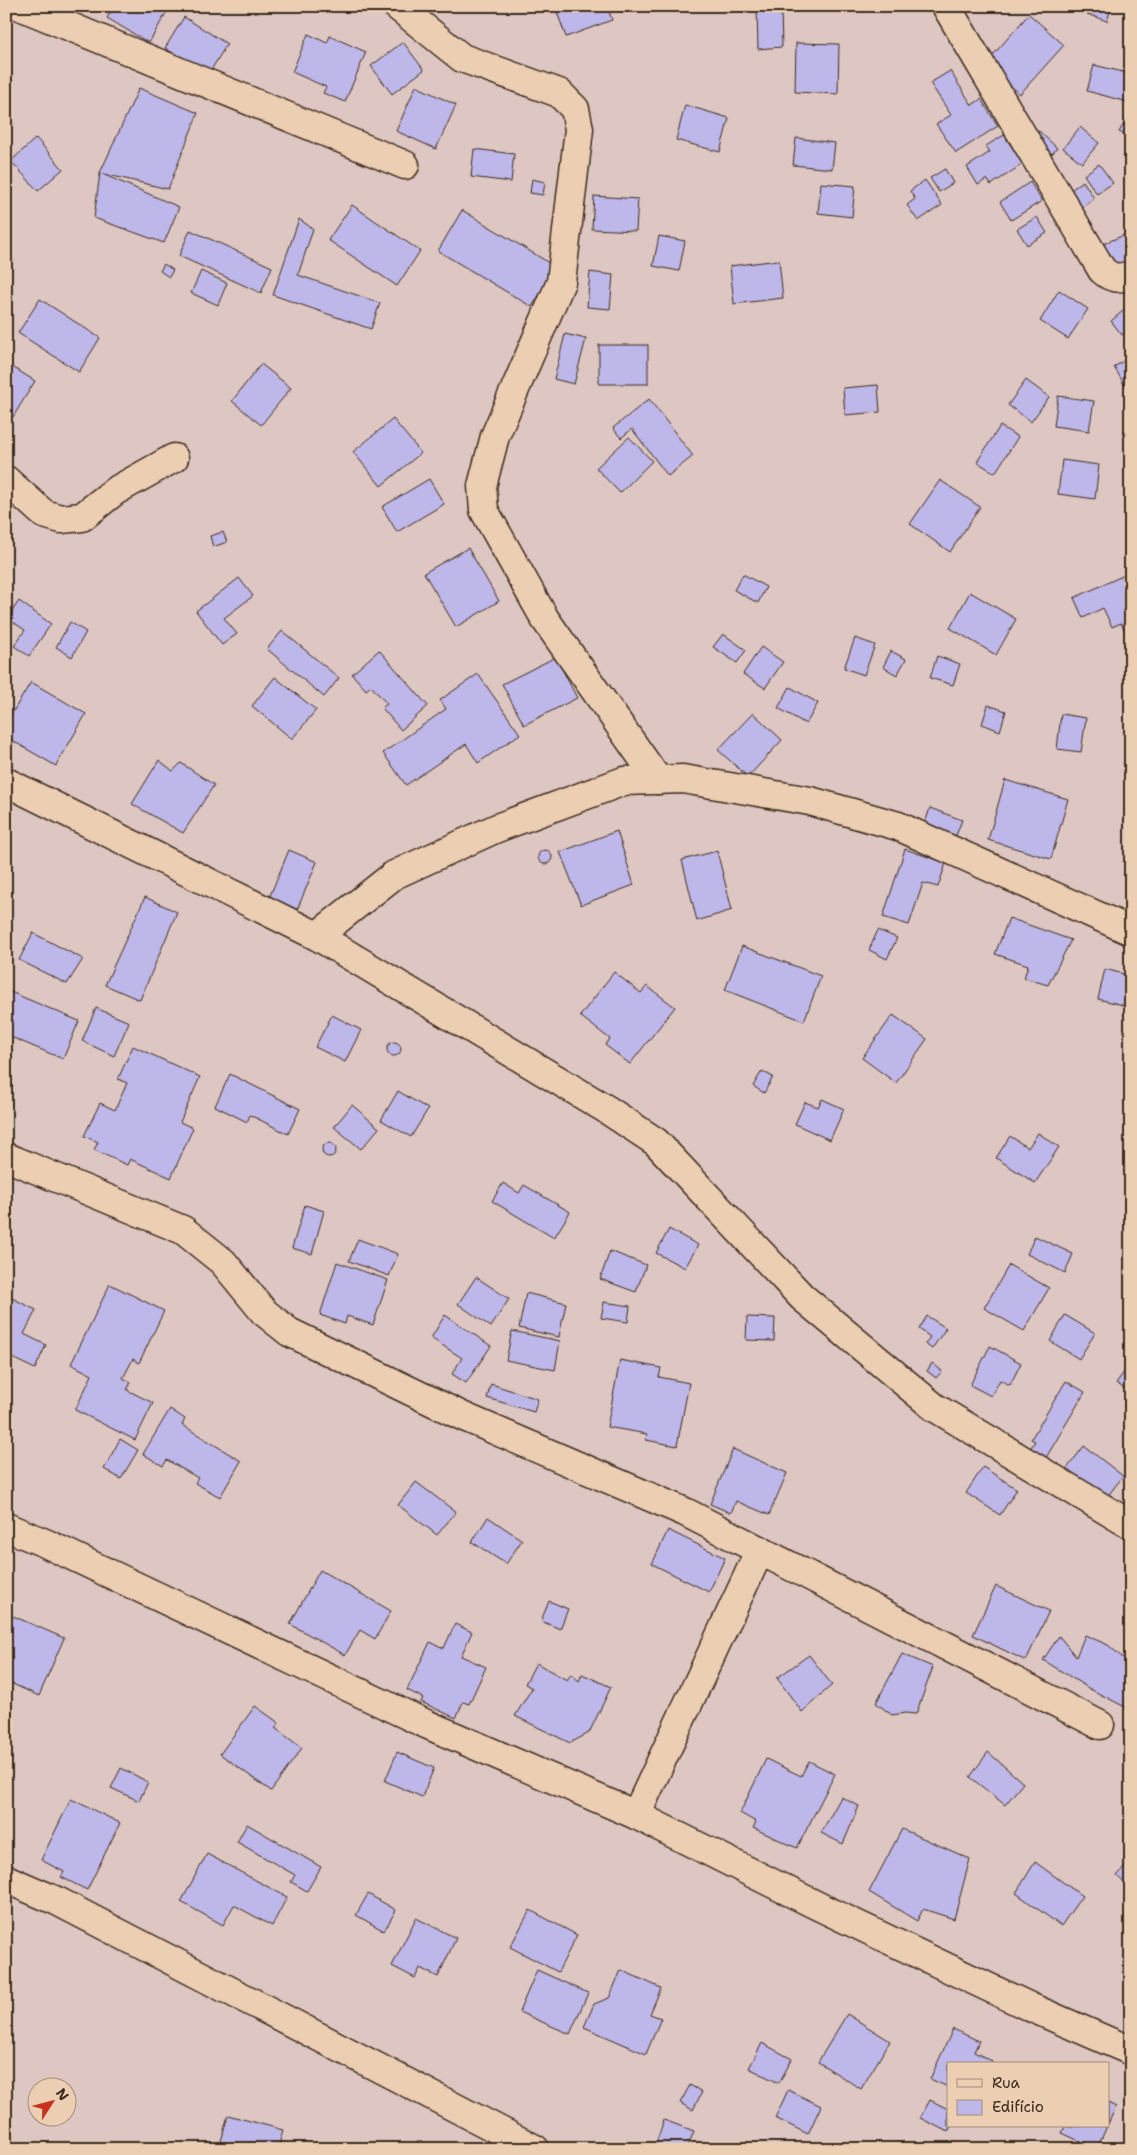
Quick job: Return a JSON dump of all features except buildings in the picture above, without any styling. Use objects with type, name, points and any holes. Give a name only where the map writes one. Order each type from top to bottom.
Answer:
[{"type":"street","points":[[20,6],[405,165]]},
{"type":"street","points":[[397,6],[462,58],[559,93],[575,109],[579,129],[561,282],[495,436],[482,486],[484,510],[545,619],[658,780]]},
{"type":"street","points":[[946,6],[1102,270],[1108,276],[1118,279],[1131,275]]},
{"type":"street","points":[[6,480],[44,514],[61,519],[82,518],[115,491],[174,458]]},
{"type":"street","points":[[317,936],[394,875],[497,828],[624,781],[683,779],[810,800],[898,826],[1131,932]]},
{"type":"street","points":[[6,782],[317,936],[606,1109],[656,1142],[802,1297],[934,1407],[1131,1525]]},
{"type":"street","points":[[6,1156],[183,1230],[223,1262],[264,1312],[289,1332],[462,1416],[684,1512],[1100,1725]]},
{"type":"street","points":[[6,1527],[45,1543],[426,1724],[636,1815],[826,1911],[1030,2007],[1131,2051]]},
{"type":"street","points":[[636,1815],[760,1550]]},
{"type":"street","points":[[6,1879],[57,1901],[535,2149]]}]
